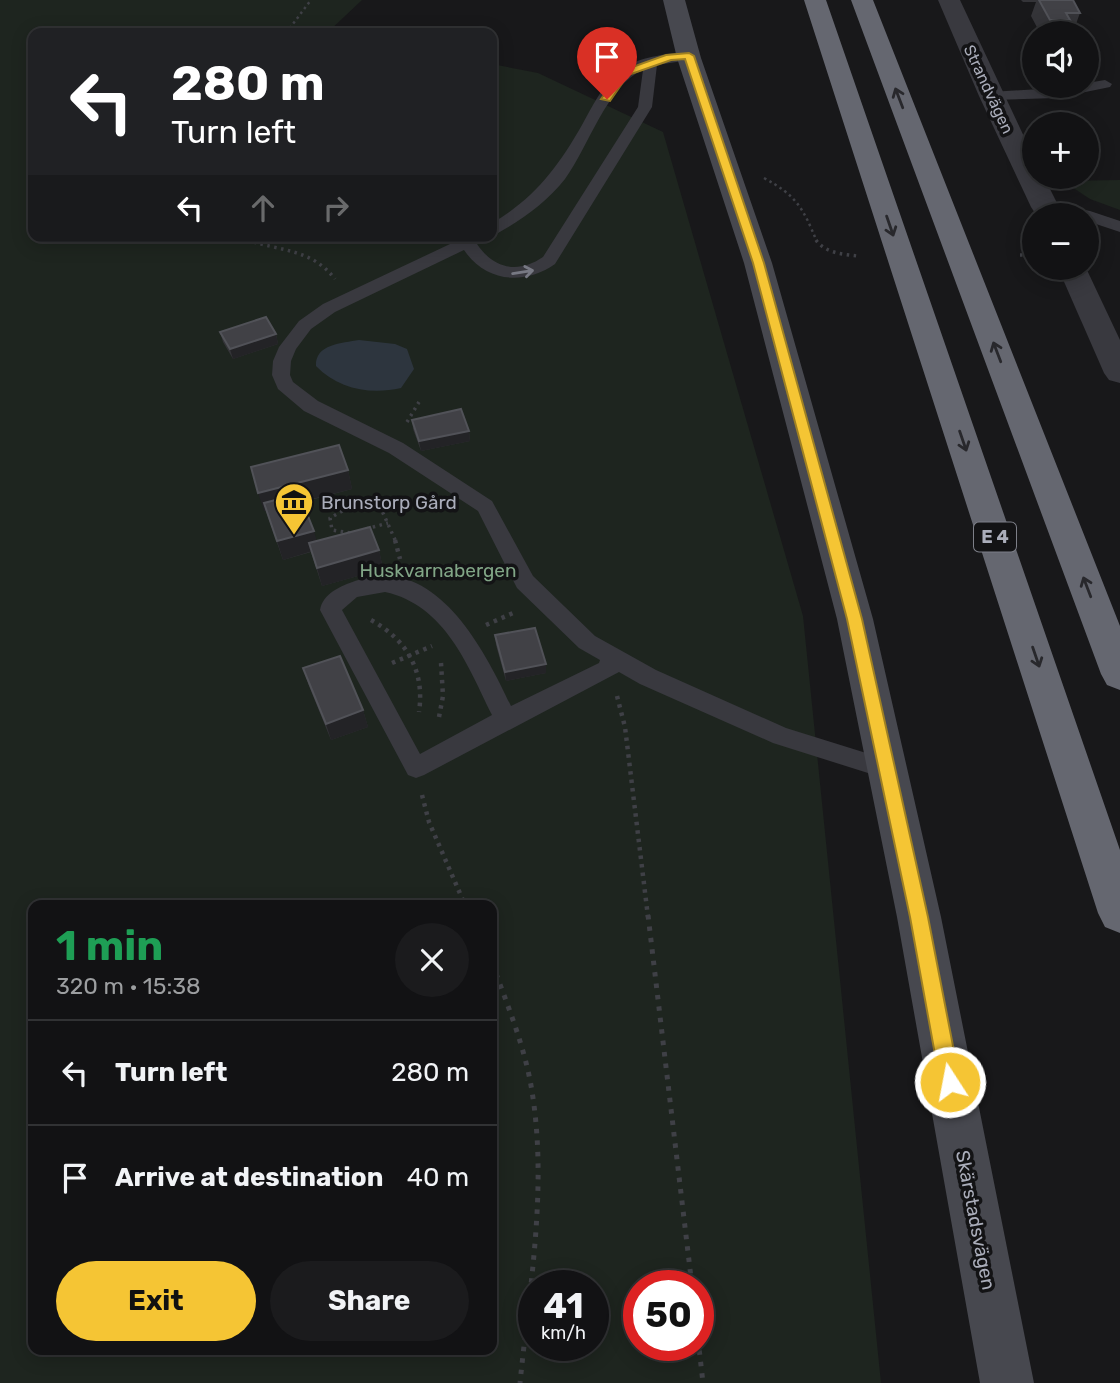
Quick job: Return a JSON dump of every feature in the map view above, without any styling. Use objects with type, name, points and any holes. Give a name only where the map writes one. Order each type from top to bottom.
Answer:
[{"type":"highway","name":"E 4","points":[[815,0],[1120,913]]},
{"type":"highway","points":[[862,0],[1120,674]]},
{"type":"highway","points":[[875,0],[880,47]]},
{"type":"main road","name":"Skärstadsvägen","points":[[674,0],[689,56],[758,263],[855,619],[919,917],[1007,1383]]},
{"type":"street","name":"Strandvägen","points":[[950,0],[991,96],[1043,203]]},
{"type":"street","points":[[1077,280],[1120,373]]},
{"type":"lane","points":[[497,227],[523,214],[567,166],[624,73],[670,57],[689,56]]},
{"type":"lane","points":[[476,242],[480,260],[491,269],[504,274],[531,272],[549,260],[645,107],[650,63]]},
{"type":"lane","points":[[991,96],[1056,93],[1105,84]]},
{"type":"lane","points":[[1099,219],[1120,227]]},
{"type":"lane","points":[[471,242],[329,308],[310,321],[296,333],[282,361],[281,375],[285,385],[311,406],[396,447],[485,506],[525,582],[610,663],[781,736],[887,769]]},
{"type":"lane","points":[[506,720],[461,634],[438,610],[401,586],[377,582],[364,585],[332,604],[331,610],[411,759],[506,720],[610,663]]},
{"type":"path","points":[[290,28],[311,0]]},
{"type":"path","points":[[729,175],[757,174],[791,192],[799,200],[818,244],[833,252],[857,256]]},
{"type":"path","points":[[265,242],[283,246],[327,266],[335,280]]},
{"type":"path","points":[[410,419],[419,402]]},
{"type":"path","points":[[388,523],[347,533],[332,530],[329,525],[330,518],[344,510],[379,504],[388,523],[405,572],[401,586]]},
{"type":"path","points":[[461,634],[543,601]]},
{"type":"path","points":[[331,610],[352,614],[388,628],[401,640],[411,655],[420,683],[422,701],[411,759],[429,822],[463,900]]},
{"type":"path","points":[[430,639],[440,660],[443,675],[439,718]]},
{"type":"path","points":[[394,662],[428,648]]},
{"type":"path","points":[[610,663],[625,727],[690,1270]]},
{"type":"path","points":[[416,727],[452,712]]},
{"type":"path","points":[[497,978],[530,1081],[538,1171],[520,1383]]},
{"type":"path","points":[[701,1361],[704,1383]]},
{"type":"green space","name":"Huskvarnabergen","points":[[0,0],[362,0],[332,28],[28,28],[28,242],[497,242],[497,65],[538,73],[663,132],[803,616],[881,1383],[0,1383]]},
{"type":"green space","points":[[1099,180],[1120,180],[1120,210],[1090,199],[1075,189],[1099,189]]},
{"type":"shaded area","points":[[359,340],[395,344],[407,349],[414,369],[401,388],[378,391],[355,388],[334,380],[316,366],[320,353],[325,349]]},
{"type":"building","points":[[1039,0],[1073,0],[1080,13],[1066,13],[1070,20],[1050,20]]},
{"type":"building","points":[[266,317],[276,334],[230,349],[220,332]]},
{"type":"building","points":[[461,409],[469,431],[419,441],[412,420]]},
{"type":"building","points":[[339,445],[348,470],[258,493],[251,467]]},
{"type":"building","points":[[299,494],[314,531],[277,541],[264,503]]},
{"type":"building","points":[[370,527],[379,550],[317,568],[309,543]]},
{"type":"building","points":[[535,628],[546,664],[505,672],[495,635]]},
{"type":"building","points":[[340,656],[363,710],[326,724],[303,668]]},
{"type":"place","name":"Brunstorp Gård","points":[[294,536]]},
{"type":"route","points":[[607,99],[624,73],[670,57],[689,56],[758,263],[855,619],[919,917],[950,1082]]}]
